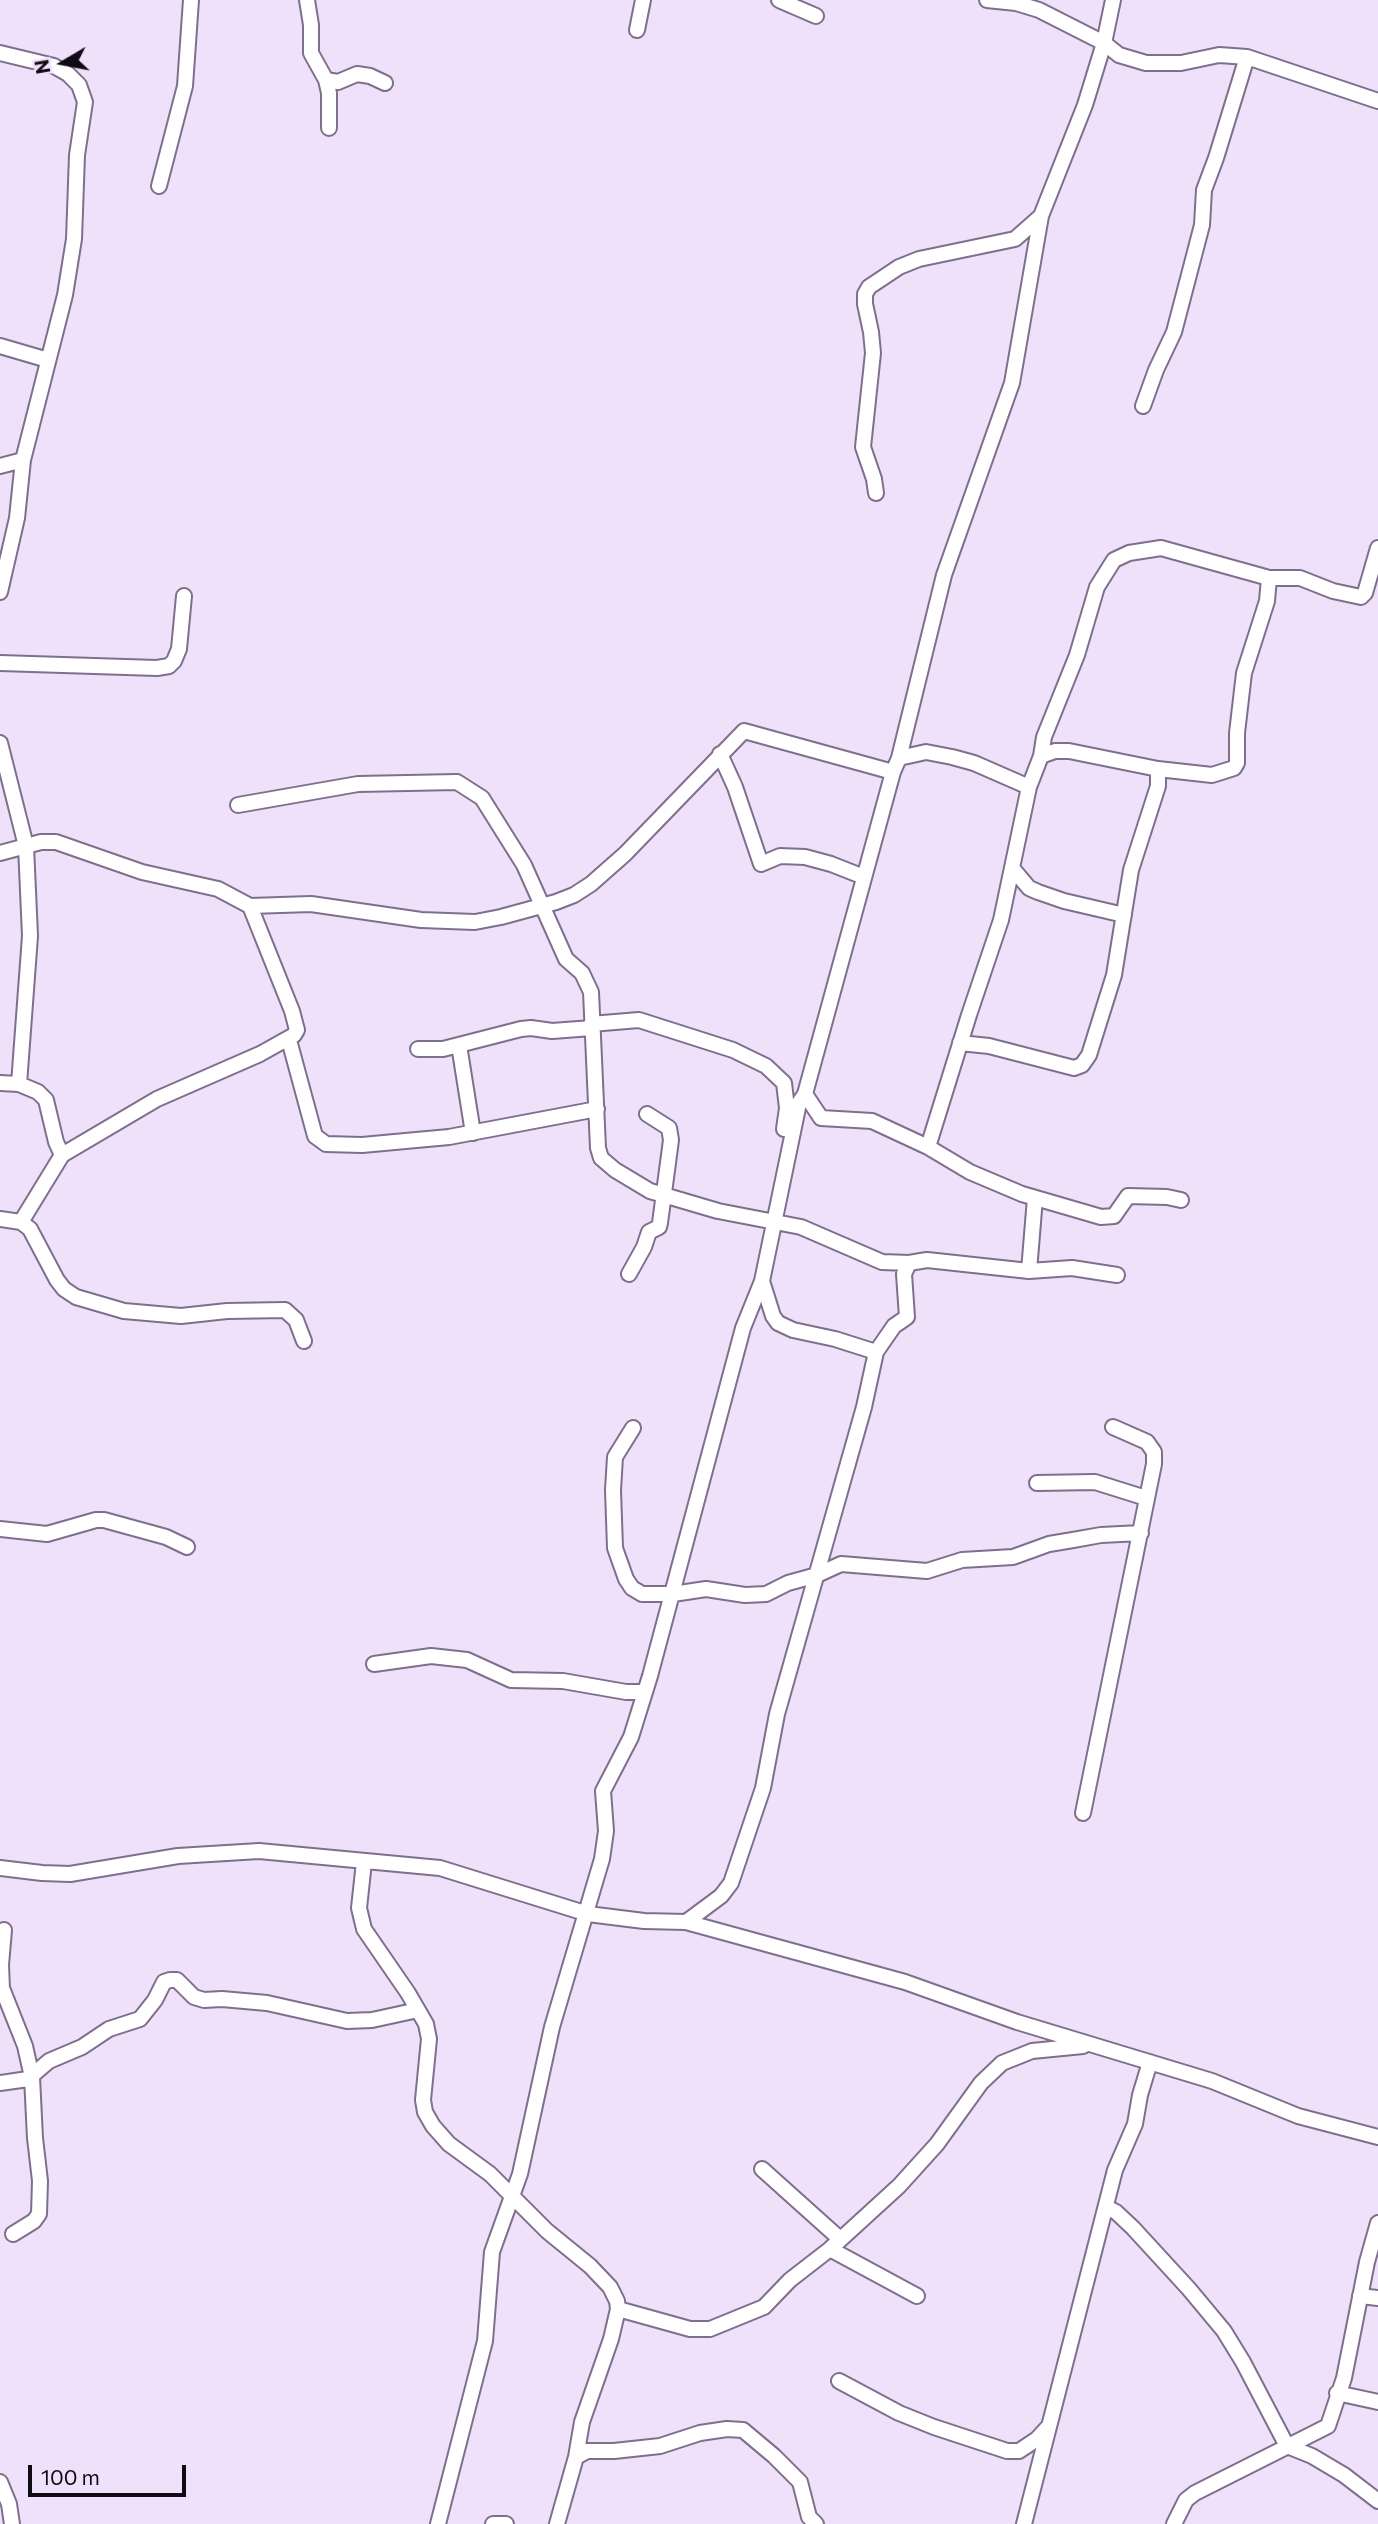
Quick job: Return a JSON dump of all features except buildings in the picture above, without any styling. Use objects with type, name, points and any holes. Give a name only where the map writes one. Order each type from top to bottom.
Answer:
[{"type":"street","points":[[159,186],[185,86],[191,0]]},
{"type":"street","points":[[307,0],[310,52],[326,80],[330,128]]},
{"type":"street","points":[[637,30],[643,0]]},
{"type":"street","points":[[779,0],[816,16]]},
{"type":"street","points":[[987,0],[1016,3],[1039,10],[1104,43],[1119,55],[1146,63],[1181,63],[1219,55],[1247,57],[1288,73],[1378,101]]},
{"type":"street","points":[[771,1222],[799,1103],[806,1094],[896,765],[944,575],[1012,383],[1041,216],[1086,105],[1113,0]]},
{"type":"street","points":[[0,54],[54,66],[68,74],[79,85],[85,102],[77,155],[74,239],[65,295],[23,460],[17,518],[0,592]]},
{"type":"street","points":[[1143,406],[1174,332],[1202,225],[1203,190],[1216,158],[1247,57]]},
{"type":"street","points":[[326,80],[338,82],[357,74],[385,83]]},
{"type":"street","points":[[876,493],[863,447],[873,352],[865,294],[869,288],[900,267],[919,259],[1015,239],[1041,216]]},
{"type":"street","points":[[0,346],[48,360]]},
{"type":"street","points":[[0,467],[23,460]]},
{"type":"street","points":[[928,1147],[1001,920],[1029,787],[1041,755],[1044,737],[1077,655],[1097,587],[1114,560],[1129,553],[1161,548],[1269,578],[1300,578],[1332,591],[1361,597],[1365,593],[1378,548]]},
{"type":"street","points":[[1041,755],[1069,751],[1158,769],[1212,775],[1234,768],[1237,763],[1237,733],[1244,673],[1267,601],[1269,578]]},
{"type":"street","points":[[0,663],[157,668],[169,666],[179,649],[184,596]]},
{"type":"street","points":[[0,853],[41,842],[56,842],[142,873],[218,889],[250,906],[311,904],[421,920],[454,922],[501,918],[574,895],[591,884],[625,854],[744,731],[896,765],[926,752],[952,757],[974,763],[1029,787]]},
{"type":"street","points":[[0,743],[26,846],[30,936],[19,1084]]},
{"type":"street","points":[[720,754],[735,787],[761,864],[780,856],[805,857],[864,877]]},
{"type":"street","points":[[960,1043],[989,1046],[1074,1068],[1082,1065],[1089,1055],[1114,975],[1131,870],[1158,786],[1158,769]]},
{"type":"street","points":[[238,805],[358,784],[457,782],[482,798],[524,865],[566,959],[586,979],[591,992],[598,1148],[601,1158],[615,1170],[650,1191],[718,1211],[801,1227],[882,1262],[909,1263],[927,1260],[1029,1271],[1072,1268],[1116,1275]]},
{"type":"street","points":[[1013,869],[1029,888],[1038,892],[1124,915]]},
{"type":"street","points":[[21,1222],[62,1155],[157,1099],[289,1040],[297,1030],[250,906]]},
{"type":"street","points":[[418,1049],[443,1049],[521,1029],[552,1031],[639,1020],[733,1050],[766,1066],[784,1083],[787,1094],[786,1121],[778,1158],[762,1281],[743,1328],[645,1692],[623,1756],[607,1779],[603,1791],[606,1831],[602,1859],[588,1914],[552,2027],[524,2158],[492,2252],[485,2341],[438,2524]]},
{"type":"street","points":[[289,1040],[315,1136],[326,1144],[362,1145],[472,1133],[597,1109]]},
{"type":"street","points":[[459,1045],[472,1133]]},
{"type":"street","points":[[0,1083],[19,1084],[37,1092],[46,1100],[56,1142],[62,1155]]},
{"type":"street","points":[[806,1094],[821,1118],[872,1121],[928,1147],[970,1172],[1035,1198],[1108,1217],[1118,1213],[1128,1196],[1181,1200]]},
{"type":"street","points":[[629,1274],[649,1232],[659,1227],[671,1132],[662,1122],[647,1114]]},
{"type":"street","points":[[1029,1271],[1035,1198]]},
{"type":"street","points":[[0,1219],[21,1222],[30,1229],[64,1289],[76,1297],[124,1311],[181,1316],[227,1311],[285,1311],[296,1321],[304,1340]]},
{"type":"street","points":[[685,1922],[721,1896],[730,1883],[763,1788],[778,1714],[864,1407],[876,1352],[894,1326],[907,1317],[904,1274],[909,1263]]},
{"type":"street","points":[[762,1281],[773,1316],[778,1323],[793,1330],[876,1352]]},
{"type":"street","points":[[634,1427],[615,1457],[615,1548],[632,1588],[642,1594],[673,1594],[706,1589],[745,1595],[766,1594],[841,1564],[927,1571],[962,1560],[1013,1556],[1073,1539],[1141,1533]]},
{"type":"street","points":[[1083,1813],[1154,1464],[1154,1451],[1147,1442],[1113,1427]]},
{"type":"street","points":[[1037,1483],[1095,1482],[1146,1498]]},
{"type":"street","points":[[0,1529],[47,1534],[87,1522],[104,1520],[166,1537],[187,1547]]},
{"type":"street","points":[[374,1664],[431,1656],[467,1660],[511,1680],[563,1681],[626,1692],[645,1692]]},
{"type":"street","points":[[0,1868],[70,1874],[188,1855],[259,1851],[440,1868],[588,1914],[644,1922],[685,1922],[905,1982],[1017,2022],[1212,2081],[1298,2116],[1378,2137]]},
{"type":"street","points":[[364,1862],[359,1908],[364,1930],[426,2024],[429,2039],[423,2100],[425,2112],[433,2126],[449,2144],[490,2174],[610,2287],[617,2301],[618,2309],[611,2339],[582,2422],[576,2457],[557,2524]]},
{"type":"street","points":[[4,1930],[1,1986],[25,2046],[32,2077],[41,2204],[34,2221],[13,2234]]},
{"type":"street","points":[[0,2083],[32,2077],[49,2061],[82,2047],[109,2029],[140,2019],[155,2000],[164,1982],[170,1980],[177,1980],[194,1997],[204,2000],[267,2003],[347,2021],[372,2020],[418,2010]]},
{"type":"street","points":[[618,2309],[690,2329],[710,2329],[764,2307],[790,2280],[835,2244],[898,2186],[937,2144],[981,2083],[1002,2063],[1032,2051],[1091,2045]]},
{"type":"street","points":[[1024,2524],[1115,2170],[1135,2124],[1150,2062]]},
{"type":"street","points":[[762,2169],[835,2244],[917,2296]]},
{"type":"street","points":[[1106,2207],[1116,2212],[1133,2228],[1224,2330],[1287,2446],[1312,2456],[1344,2475],[1378,2501]]},
{"type":"street","points":[[1174,2524],[1186,2500],[1195,2493],[1328,2426],[1344,2378],[1378,2223]]},
{"type":"street","points":[[1360,2296],[1378,2298]]},
{"type":"street","points":[[839,2381],[899,2413],[1007,2451],[1019,2451],[1037,2439],[1049,2426]]},
{"type":"street","points":[[1337,2393],[1378,2402]]},
{"type":"street","points":[[576,2457],[587,2451],[660,2446],[714,2431],[743,2430],[800,2482],[809,2517],[816,2524]]},
{"type":"street","points":[[0,2482],[9,2504],[12,2524]]},
{"type":"street","points":[[493,2524],[506,2524]]}]
